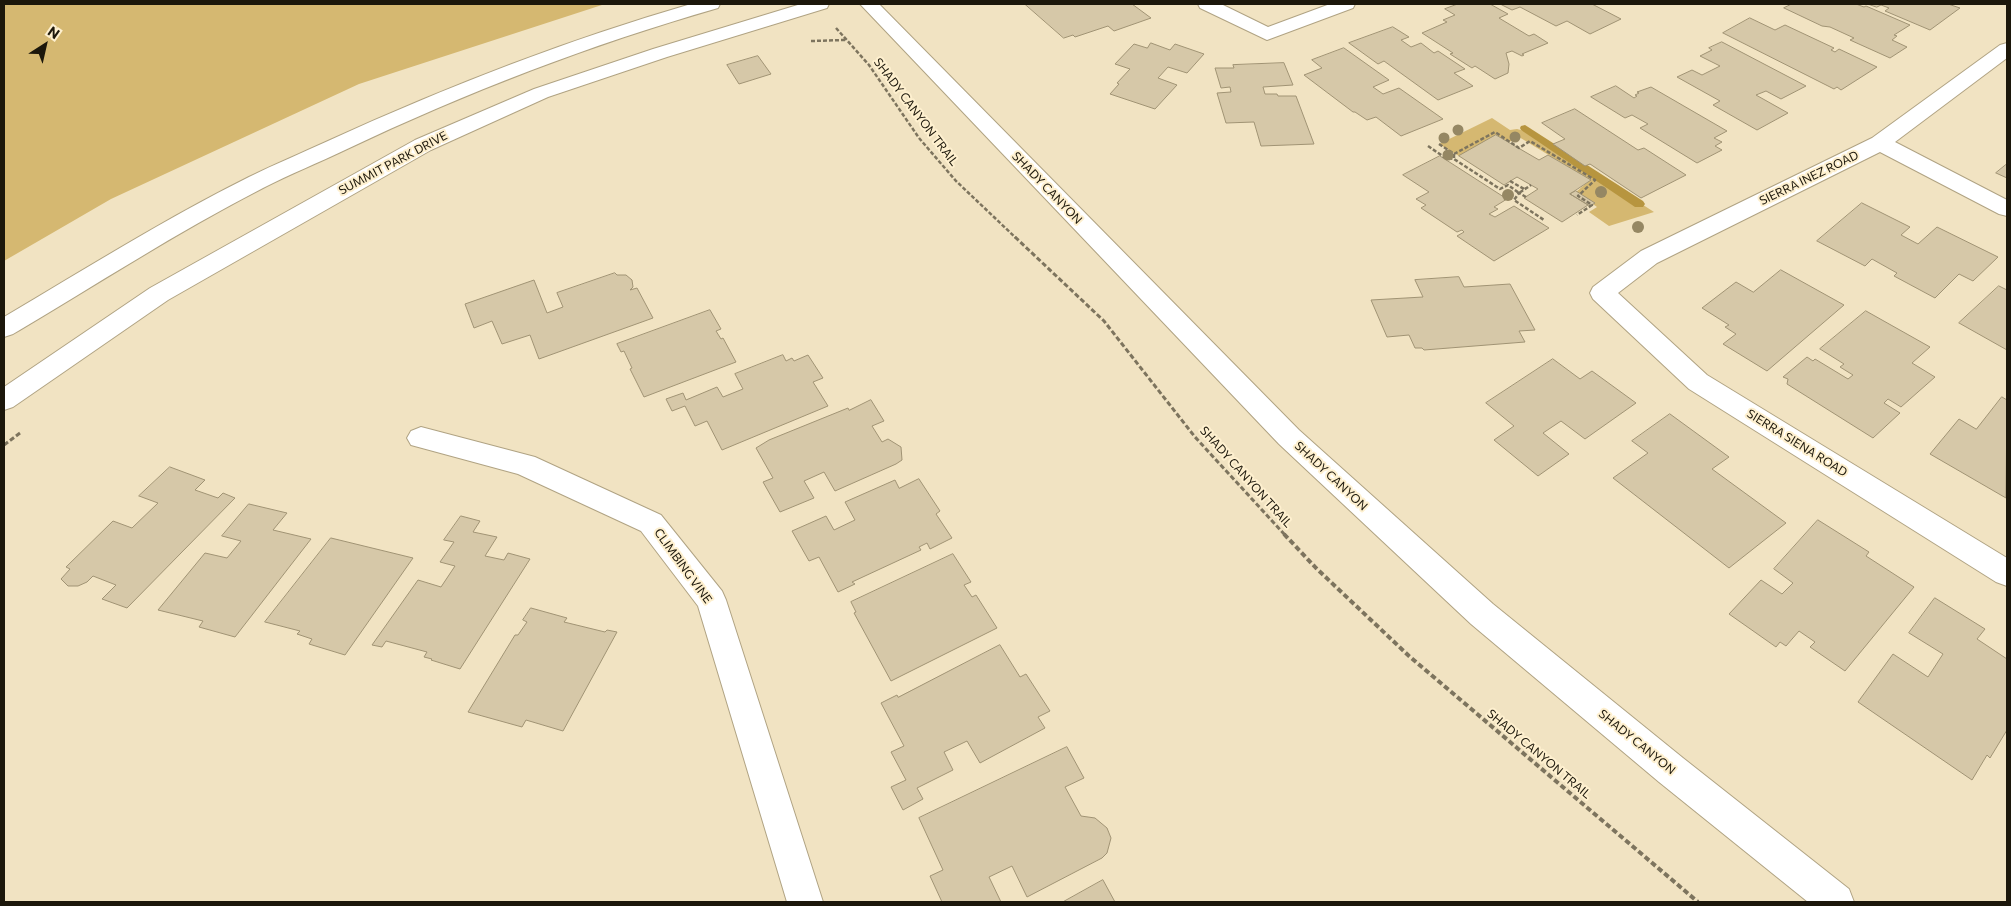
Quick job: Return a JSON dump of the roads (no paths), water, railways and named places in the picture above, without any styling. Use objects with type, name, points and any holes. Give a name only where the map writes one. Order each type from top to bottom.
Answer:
[{"type":"street","points":[[4,328],[130,253],[256,183],[387,122],[477,84],[594,40],[711,4]]},
{"type":"street","name":"SUMMIT PARK DRIVE","points":[[4,400],[159,294],[422,145],[541,93],[669,50],[820,4]]},
{"type":"street","name":"SHADY CANYON","points":[[869,4],[1296,444],[1482,614],[1671,770],[1836,902]]},
{"type":"street","points":[[1207,4],[1266,34],[1346,4]]},
{"type":"street","name":"SIERRA INEZ ROAD","points":[[1602,292],[1649,257],[1880,143],[2007,49]]},
{"type":"street","points":[[1880,143],[2007,209]]},
{"type":"street","name":"SIERRA SIENA ROAD","points":[[1602,292],[1698,382],[2007,573]]},
{"type":"street","name":"CLIMBING VINE","points":[[421,438],[525,465],[651,523],[710,600],[805,902]]},
{"type":"waterway","points":[[1525,128],[1639,204]]}]
